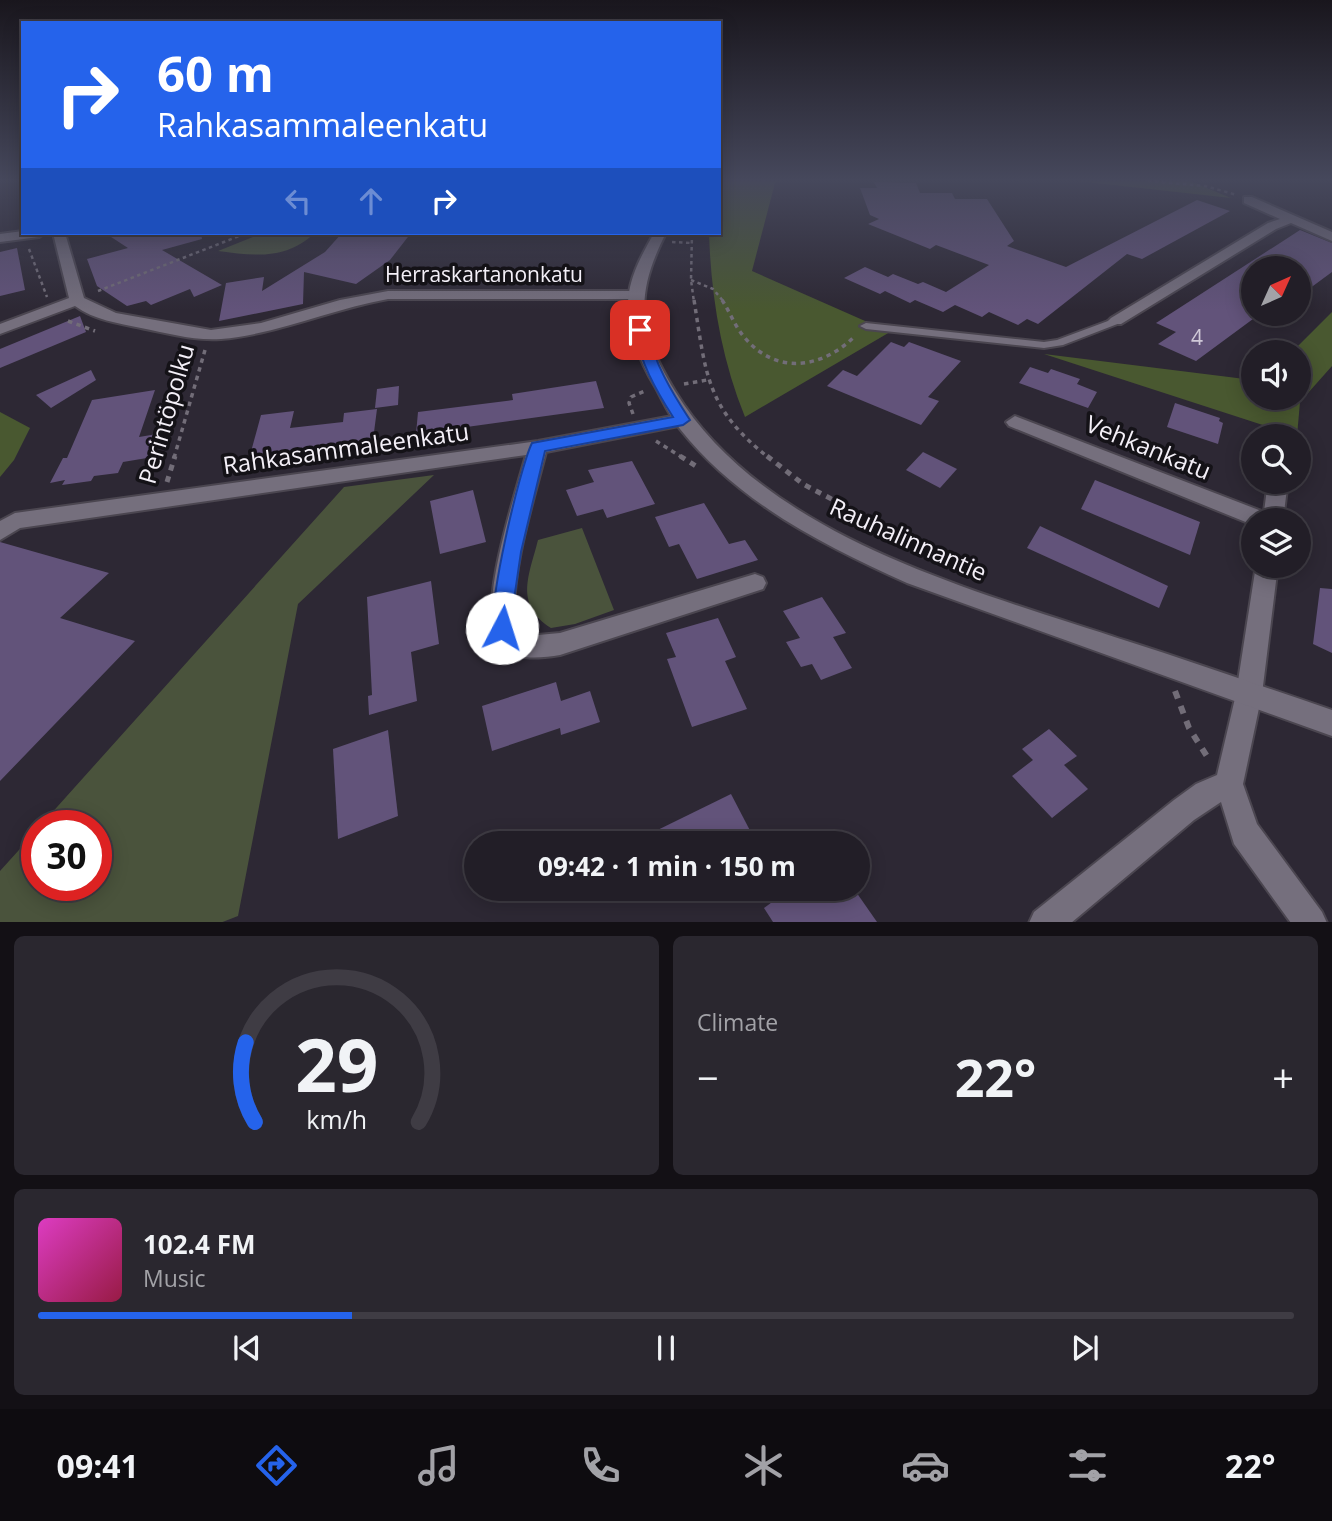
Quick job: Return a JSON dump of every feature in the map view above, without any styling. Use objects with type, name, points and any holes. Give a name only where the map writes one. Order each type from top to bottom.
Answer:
[{"type":"street","points":[[1116,321],[1277,224]]},
{"type":"street","points":[[1302,224],[1332,237]]},
{"type":"street","points":[[0,238],[23,235]]},
{"type":"street","points":[[0,329],[77,300],[60,235]]},
{"type":"street","name":"Rauhalinnantie","points":[[659,235],[648,257],[636,295],[646,354],[661,388],[683,420],[724,464],[756,491],[794,516],[860,552],[963,595],[1332,723]]},
{"type":"street","name":"Herraskartanonkatu","points":[[77,300],[94,312],[108,316],[207,335],[236,332],[349,302],[388,295],[636,295]]},
{"type":"street","name":"Rahkasammaleenkatu","points":[[7,527],[538,447],[683,420]]},
{"type":"street","name":"Vehkankatu","points":[[1016,422],[1241,512]]},
{"type":"street","points":[[538,447],[512,552],[503,607],[502,628],[514,643],[534,649],[560,644],[755,583]]},
{"type":"street","points":[[1265,578],[1249,694],[1229,784],[1245,833],[1311,922]]},
{"type":"street","points":[[1045,922],[1184,810],[1206,794],[1229,784]]},
{"type":"lane","points":[[866,326],[1044,345],[1059,343],[1116,321]]},
{"type":"path","points":[[77,300],[242,235]]},
{"type":"path","points":[[692,235],[691,280],[707,380],[724,413],[752,444],[803,484],[830,501],[994,583]]},
{"type":"path","points":[[691,280],[708,284],[718,292],[749,344],[783,361],[811,364],[824,361],[844,348],[866,326]]},
{"type":"path","name":"Perintöpolku","points":[[161,502],[207,335]]},
{"type":"path","points":[[635,428],[699,468]]},
{"type":"path","points":[[1174,667],[1175,692],[1183,717],[1196,742],[1229,784]]},
{"type":"green space","points":[[721,224],[764,224],[752,271],[890,332],[745,417],[724,349],[712,280],[709,235],[721,235]]},
{"type":"green space","points":[[258,235],[313,235],[293,248],[270,254],[218,251]]},
{"type":"green space","points":[[1332,312],[1332,366],[1311,390],[1311,340],[1304,340]]},
{"type":"green space","points":[[1044,354],[1241,379],[1241,410],[1299,410],[1298,424],[1260,424]]},
{"type":"green space","points":[[0,412],[30,428],[14,460],[0,477]]},
{"type":"green space","points":[[434,475],[298,604],[238,916],[223,922],[0,922],[0,871],[21,848],[21,901],[112,901],[112,810],[54,810],[344,487]]},
{"type":"green space","points":[[582,528],[614,610],[575,624],[551,628],[539,619],[528,599],[528,577],[538,540]]},
{"type":"building","points":[[868,224],[1003,224],[1014,241],[1007,246],[1066,267],[1150,224],[1206,224],[1142,259],[1127,254],[1038,324],[1027,319],[1018,325],[989,312],[982,317],[955,305],[943,312],[915,300],[910,303],[885,291],[880,294],[844,278],[865,267],[888,277],[893,274],[918,284],[923,282],[946,292],[989,265],[936,245],[930,249]]},
{"type":"building","points":[[1300,230],[1332,243],[1332,272],[1311,287],[1311,256],[1260,256]]},
{"type":"building","points":[[108,235],[201,235],[202,239],[162,250],[222,285],[194,297],[190,289],[151,305],[146,301],[127,306],[97,286],[87,259],[128,248]]},
{"type":"building","points":[[340,235],[409,235],[390,260],[356,284],[304,272],[303,304],[219,321],[226,283],[264,277],[262,291],[325,252]]},
{"type":"building","points":[[17,248],[25,290],[0,296],[0,252]]},
{"type":"building","points":[[1241,268],[1241,326],[1244,326],[1196,361],[1158,344],[1176,332],[1156,323]]},
{"type":"building","points":[[80,316],[86,332],[0,368],[0,349]]},
{"type":"building","points":[[891,342],[904,347],[909,342],[961,361],[928,397],[939,401],[921,425],[827,386],[843,370],[857,376]]},
{"type":"building","points":[[1030,367],[1048,373],[1051,369],[1080,379],[1077,384],[1097,392],[1088,408],[1019,383]]},
{"type":"building","points":[[91,370],[96,380],[51,408],[36,395]]},
{"type":"building","points":[[596,381],[604,408],[416,434],[418,412],[513,400],[512,394]]},
{"type":"building","points":[[399,386],[398,405],[375,408],[377,389]]},
{"type":"building","points":[[155,390],[139,437],[163,433],[153,457],[123,462],[118,473],[94,476],[91,481],[62,485],[65,480],[50,483],[63,458],[67,458],[92,400]]},
{"type":"building","points":[[1175,403],[1220,418],[1219,421],[1223,423],[1218,444],[1167,427]]},
{"type":"building","points":[[377,409],[373,440],[342,444],[341,448],[322,450],[322,446],[249,459],[261,415],[294,411],[290,428],[343,422],[344,413]]},
{"type":"building","points":[[923,452],[957,469],[940,488],[906,470]]},
{"type":"building","points":[[632,461],[655,504],[607,518],[603,509],[577,516],[566,490],[594,482],[588,470]]},
{"type":"building","points":[[1095,480],[1200,522],[1190,555],[1081,509]]},
{"type":"building","points":[[473,490],[486,542],[440,554],[430,501]]},
{"type":"building","points":[[704,503],[729,544],[745,540],[758,560],[697,579],[679,544],[669,547],[655,517]]},
{"type":"building","points":[[1040,526],[1168,586],[1159,608],[1027,548]]},
{"type":"building","points":[[0,542],[109,573],[60,618],[135,641],[0,781]]},
{"type":"building","points":[[431,581],[439,644],[411,652],[417,701],[369,715],[368,696],[372,695],[367,597]]},
{"type":"building","points":[[1320,588],[1332,589],[1332,653],[1313,644]]},
{"type":"building","points":[[822,597],[846,633],[833,637],[852,668],[821,680],[812,664],[801,667],[786,642],[800,638],[783,611]]},
{"type":"building","points":[[718,618],[736,657],[725,661],[747,709],[692,727],[667,659],[676,657],[666,633]]},
{"type":"building","points":[[556,682],[561,701],[590,691],[600,722],[561,735],[560,728],[492,751],[482,706]]},
{"type":"building","points":[[1049,729],[1077,756],[1064,765],[1088,789],[1052,818],[1012,776],[1033,760],[1022,749]]},
{"type":"building","points":[[388,730],[398,816],[338,839],[333,749]]},
{"type":"building","points":[[731,794],[750,831],[656,831]]},
{"type":"building","points":[[774,901],[862,901],[877,922],[773,922],[764,908]]},
{"type":"route","points":[[502,628],[512,552],[538,447],[683,420],[661,388],[646,354],[640,330]]}]
